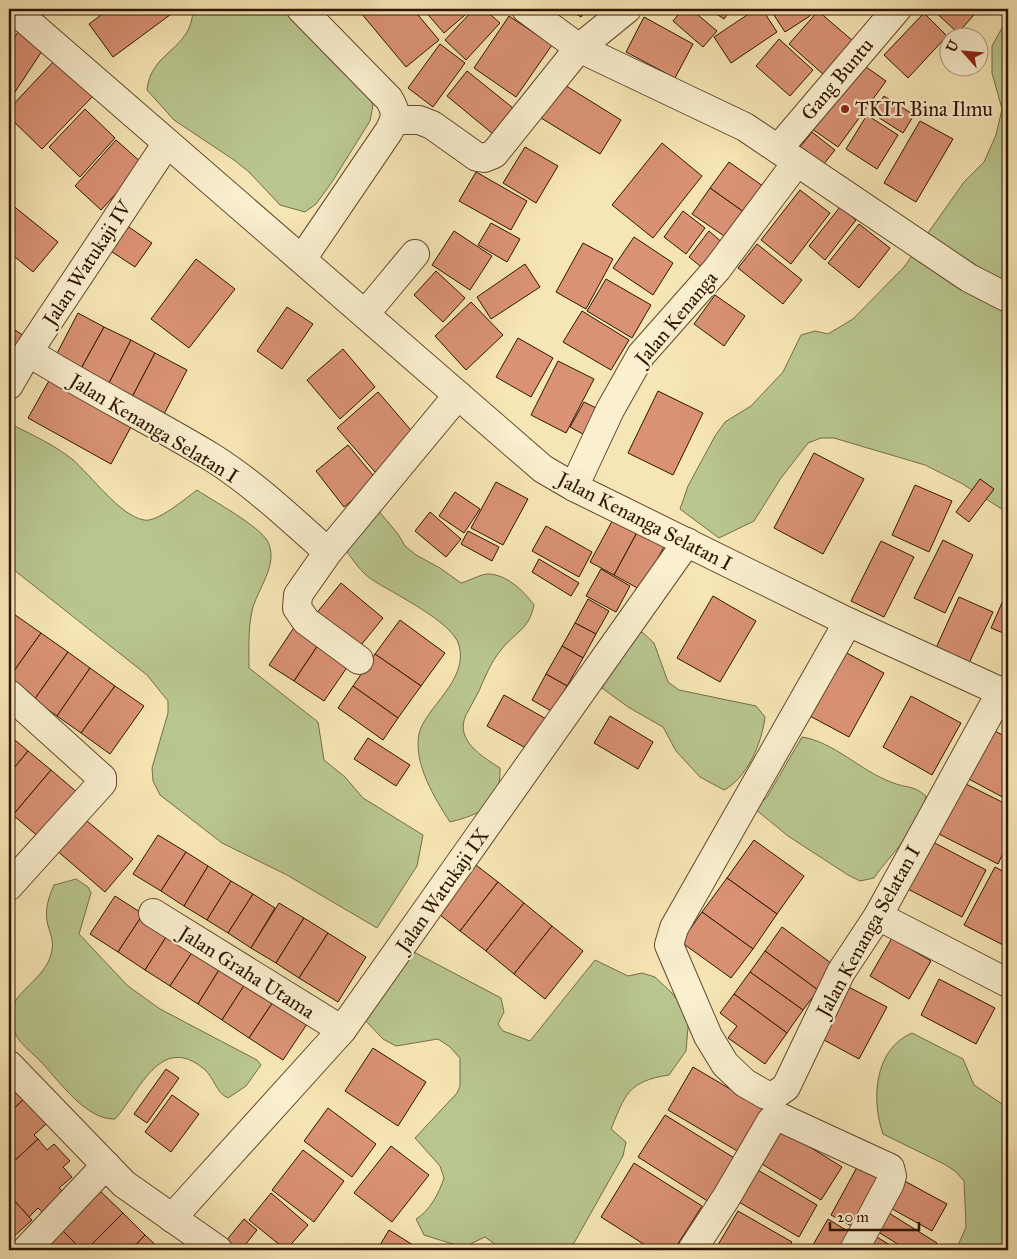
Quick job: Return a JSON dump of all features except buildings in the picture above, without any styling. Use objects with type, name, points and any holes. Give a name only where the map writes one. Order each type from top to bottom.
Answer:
[{"type":"street","points":[[301,9],[389,99],[396,109],[395,120],[302,259]]},
{"type":"street","points":[[527,9],[579,48],[746,127],[969,278],[1008,298]]},
{"type":"street","points":[[395,120],[419,120],[432,125],[477,157],[484,158],[494,154],[579,48],[627,9]]},
{"type":"street","name":"Gang Buntu","points":[[788,156],[897,9]]},
{"type":"street","name":"Jalan Kenanga Selatan I","points":[[14,18],[167,143],[543,469],[574,487],[848,622],[1004,693],[878,916],[841,972],[786,1087],[775,1095],[766,1095],[745,1083],[725,1064],[708,1036],[669,945],[671,937],[848,622]]},
{"type":"street","name":"Jalan Watukaji IV","points":[[9,385],[28,352],[167,143]]},
{"type":"street","name":"Jalan Kenanga","points":[[574,487],[610,410],[641,354],[717,269],[788,156]]},
{"type":"street","points":[[365,314],[415,254]]},
{"type":"street","name":"Jalan Kenanga Selatan I","points":[[28,352],[214,460],[281,510],[328,552]]},
{"type":"street","points":[[359,660],[306,621],[297,608],[298,595],[328,552],[458,395]]},
{"type":"street","name":"Jalan Watukaji IX","points":[[172,1218],[342,1030],[687,542]]},
{"type":"street","points":[[9,694],[102,778],[102,783],[9,886]]},
{"type":"street","name":"Jalan Graha Utama","points":[[152,913],[342,1030]]},
{"type":"street","points":[[878,916],[1008,984]]},
{"type":"street","points":[[9,1065],[124,1184],[218,1250]]},
{"type":"street","points":[[692,1250],[726,1198],[771,1121],[777,1116],[890,1168],[892,1176],[890,1183],[854,1250]]},
{"type":"street","points":[[26,1250],[106,1165]]},
{"type":"green space","points":[[193,9],[291,9],[366,92],[373,105],[370,121],[332,182],[316,204],[305,212],[280,205],[249,172],[174,120],[147,90],[150,77],[156,66],[186,34],[191,23]]},
{"type":"green space","points":[[1008,17],[1008,513],[961,483],[925,465],[834,438],[821,438],[808,443],[781,478],[754,521],[719,538],[680,509],[688,486],[715,436],[725,422],[751,406],[783,372],[801,335],[815,331],[828,334],[853,319],[904,267],[964,182],[984,162],[996,135],[1002,109],[992,73],[992,46]]},
{"type":"green space","points":[[9,423],[49,444],[72,459],[106,494],[125,511],[135,517],[144,520],[156,518],[197,490],[246,521],[268,542],[271,551],[269,568],[252,611],[249,639],[249,668],[318,722],[324,760],[345,777],[363,798],[423,835],[417,866],[377,928],[287,875],[222,843],[160,795],[153,781],[152,768],[168,713],[168,701],[147,675],[9,566]]},
{"type":"green space","points":[[377,509],[398,534],[405,546],[461,583],[485,574],[495,575],[514,584],[534,605],[529,620],[501,650],[488,670],[463,724],[467,740],[472,747],[500,768],[497,791],[493,799],[480,811],[450,822],[438,803],[422,769],[418,745],[419,734],[423,724],[445,693],[458,670],[460,658],[459,645],[454,636],[434,617],[367,576],[346,551]]},
{"type":"green space","points":[[642,632],[654,643],[668,682],[679,690],[756,706],[765,717],[761,738],[752,759],[740,777],[724,790],[700,777],[676,751],[663,727],[628,707],[602,688],[630,639]]},
{"type":"green space","points":[[802,737],[825,745],[880,777],[913,788],[926,796],[919,818],[874,878],[860,881],[848,875],[788,836],[755,809],[767,797]]},
{"type":"green space","points":[[76,879],[88,887],[91,893],[79,934],[128,986],[160,1009],[257,1060],[261,1065],[246,1086],[228,1098],[218,1089],[204,1069],[189,1059],[175,1058],[163,1062],[152,1070],[115,1119],[104,1118],[84,1107],[74,1098],[21,1042],[14,1029],[12,1009],[19,996],[39,976],[49,960],[52,942],[47,921],[47,911],[51,893],[54,885]]},
{"type":"green space","points":[[412,951],[501,998],[504,1012],[498,1024],[503,1031],[530,1041],[595,960],[628,976],[642,973],[655,977],[672,993],[689,1016],[686,1051],[669,1075],[645,1081],[636,1086],[620,1107],[611,1129],[626,1142],[623,1156],[570,1250],[503,1250],[485,1237],[466,1246],[459,1246],[424,1235],[416,1219],[426,1211],[433,1201],[444,1178],[440,1166],[415,1138],[457,1093],[460,1086],[460,1058],[450,1047],[438,1039],[396,1046],[383,1039],[363,1018]]},
{"type":"green space","points":[[912,1033],[963,1059],[974,1085],[1008,1108],[1008,1250],[956,1250],[966,1227],[964,1181],[955,1171],[944,1164],[883,1134],[879,1121],[877,1091],[883,1063],[899,1041]]},
{"type":"place","name":"TKIT Bina Ilmu","points":[[845,109]]}]
